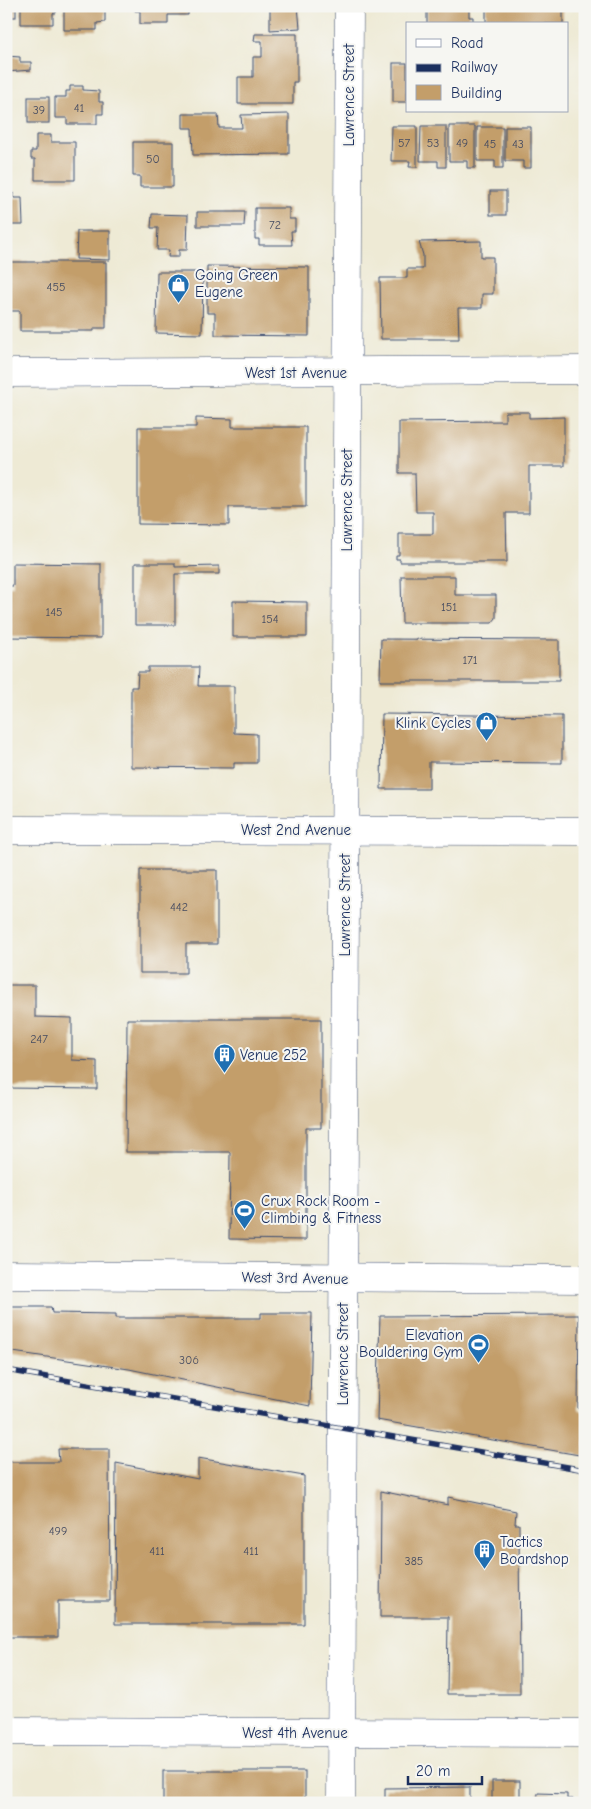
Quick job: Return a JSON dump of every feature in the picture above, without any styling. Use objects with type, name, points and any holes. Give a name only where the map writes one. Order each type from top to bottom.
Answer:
[{"type":"street","name":"Lawrence Street","points":[[341,1803],[349,6]]},
{"type":"street","name":"West 1st Avenue","points":[[6,373],[348,373],[585,370]]},
{"type":"street","name":"West 2nd Avenue","points":[[6,830],[585,832]]},
{"type":"street","name":"West 3rd Avenue","points":[[6,1275],[344,1279],[585,1279]]},
{"type":"street","name":"West 4th Avenue","points":[[6,1732],[585,1733]]},
{"type":"building","points":[[6,6],[16,6],[16,17],[6,17]]},
{"type":"building","points":[[21,6],[56,6],[56,13],[53,13],[53,24],[21,24]]},
{"type":"building","points":[[64,6],[105,6],[105,22],[97,23],[97,30],[64,30]]},
{"type":"building","points":[[135,6],[188,6],[188,15],[168,15],[168,24],[140,24],[140,11],[135,11]]},
{"type":"building","points":[[270,6],[298,6],[300,28],[270,30]]},
{"type":"building","points":[[427,6],[469,6],[469,17],[473,17],[473,22],[427,22]]},
{"type":"building","points":[[486,6],[563,6],[563,22],[486,22]]},
{"type":"building","points":[[255,34],[297,34],[297,82],[293,82],[293,104],[238,104],[238,77],[253,77],[253,57],[262,57],[262,41],[254,41]]},
{"type":"building","points":[[6,56],[20,57],[20,62],[31,62],[31,70],[6,72]]},
{"type":"building","points":[[393,63],[406,63],[406,102],[393,102]]},
{"type":"building","points":[[70,86],[83,86],[83,90],[99,91],[99,102],[103,102],[103,114],[97,114],[97,124],[67,124],[67,118],[55,118],[55,97],[66,97],[66,91],[70,91]]},
{"type":"building","points":[[28,97],[49,97],[49,123],[28,123]]},
{"type":"building","points":[[183,114],[218,114],[219,128],[242,128],[241,115],[289,114],[289,154],[193,155],[192,128],[183,128]]},
{"type":"building","points":[[392,126],[417,126],[417,167],[409,167],[410,161],[391,161]]},
{"type":"building","points":[[421,126],[446,126],[446,167],[438,167],[438,161],[420,161]]},
{"type":"building","points":[[449,126],[475,126],[475,168],[467,168],[467,161],[449,161]]},
{"type":"building","points":[[477,127],[503,127],[503,168],[495,168],[495,161],[477,161]]},
{"type":"building","points":[[505,127],[531,127],[531,168],[523,168],[523,161],[505,161]]},
{"type":"building","points":[[36,135],[51,135],[51,142],[75,142],[75,180],[35,180],[35,159],[31,159],[31,151],[36,151]]},
{"type":"building","points":[[133,142],[173,142],[173,187],[140,187],[140,176],[133,176]]},
{"type":"building","points":[[6,144],[9,144],[8,161],[6,161]]},
{"type":"building","points":[[490,191],[506,191],[506,215],[490,215]]},
{"type":"building","points":[[6,193],[14,193],[14,198],[22,198],[23,225],[6,225]]},
{"type":"building","points":[[255,208],[289,208],[289,219],[295,219],[295,231],[291,231],[292,245],[259,245],[259,239],[255,239]]},
{"type":"building","points":[[197,212],[245,212],[244,226],[197,226]]},
{"type":"building","points":[[152,214],[188,215],[187,250],[179,250],[179,257],[168,257],[169,250],[157,250],[158,228],[151,228]]},
{"type":"building","points":[[77,231],[110,231],[110,260],[76,259]]},
{"type":"building","points":[[481,241],[481,257],[493,257],[493,294],[482,294],[482,308],[458,308],[459,339],[381,339],[380,278],[407,278],[407,269],[423,269],[423,255],[419,242]]},
{"type":"building","points":[[6,262],[106,262],[106,328],[94,328],[94,331],[20,331],[20,311],[6,311]]},
{"type":"building","points":[[207,266],[309,267],[309,336],[215,335],[215,313],[207,313]]},
{"type":"building","name":"Going Green Eugene","points":[[157,272],[203,272],[202,334],[156,333]]},
{"type":"building","points":[[505,412],[529,412],[529,418],[564,417],[564,466],[529,466],[529,513],[506,513],[507,562],[400,562],[400,559],[396,559],[396,555],[399,555],[399,534],[433,534],[433,512],[416,512],[415,473],[399,473],[399,422],[505,421]]},
{"type":"building","points":[[196,418],[232,419],[232,427],[306,427],[306,507],[229,507],[229,525],[138,524],[138,427],[196,427]]},
{"type":"building","points":[[13,563],[101,564],[101,638],[6,637],[6,586],[13,586]]},
{"type":"building","points":[[135,563],[175,563],[175,567],[219,566],[219,574],[175,574],[175,625],[135,625]]},
{"type":"building","points":[[401,576],[455,576],[455,595],[496,595],[496,618],[492,623],[402,623]]},
{"type":"building","points":[[233,601],[307,602],[307,637],[233,637]]},
{"type":"building","points":[[381,639],[559,640],[559,681],[380,681]]},
{"type":"building","points":[[148,667],[199,667],[198,686],[234,686],[234,733],[257,734],[257,763],[234,763],[234,768],[131,767],[131,687],[137,687],[138,672],[148,672]]},
{"type":"building","points":[[382,714],[562,716],[562,763],[429,762],[429,789],[381,789]]},
{"type":"building","points":[[140,870],[217,870],[217,944],[186,944],[186,973],[140,973]]},
{"type":"building","points":[[6,985],[35,985],[35,1017],[72,1018],[72,1060],[97,1061],[97,1089],[6,1088]]},
{"type":"building","name":"Venue 252","points":[[127,1019],[321,1019],[321,1128],[306,1128],[306,1240],[229,1239],[230,1152],[126,1152]]},
{"type":"building","points":[[6,1307],[51,1307],[52,1313],[116,1314],[116,1318],[261,1318],[261,1313],[312,1313],[310,1406],[129,1369],[6,1351]]},
{"type":"building","name":"Elevation Bouldering Gym","points":[[579,1315],[578,1409],[585,1412],[585,1456],[377,1420],[380,1316]]},
{"type":"building","points":[[58,1449],[109,1449],[110,1601],[58,1601],[58,1637],[6,1637],[6,1462],[59,1462]]},
{"type":"building","points":[[198,1458],[304,1476],[304,1624],[115,1624],[116,1463],[198,1479]]},
{"type":"building","name":"Tactics Boardshop","points":[[381,1491],[448,1505],[448,1497],[516,1511],[515,1524],[519,1524],[520,1694],[447,1694],[448,1617],[380,1617]]},
{"type":"building","points":[[163,1771],[305,1771],[305,1803],[163,1803]]},
{"type":"building","points":[[492,1781],[520,1781],[520,1803],[492,1803]]},
{"type":"building","points":[[470,1787],[470,1803],[385,1803],[385,1788]]},
{"type":"building","points":[[538,1793],[567,1794],[567,1799],[573,1799],[573,1803],[537,1803]]},
{"type":"railway","points":[[6,1370],[585,1470]]},
{"type":"place","name":"Going Green Eugene","points":[[179,303]]},
{"type":"place","name":"Klink Cycles","points":[[487,742]]},
{"type":"place","name":"Venue 252","points":[[224,1074]]},
{"type":"place","name":"Crux Rock Room - Climbing & Fitness","points":[[245,1229]]},
{"type":"place","name":"Elevation Bouldering Gym","points":[[479,1363]]},
{"type":"place","name":"Tactics Boardshop","points":[[484,1570]]}]
